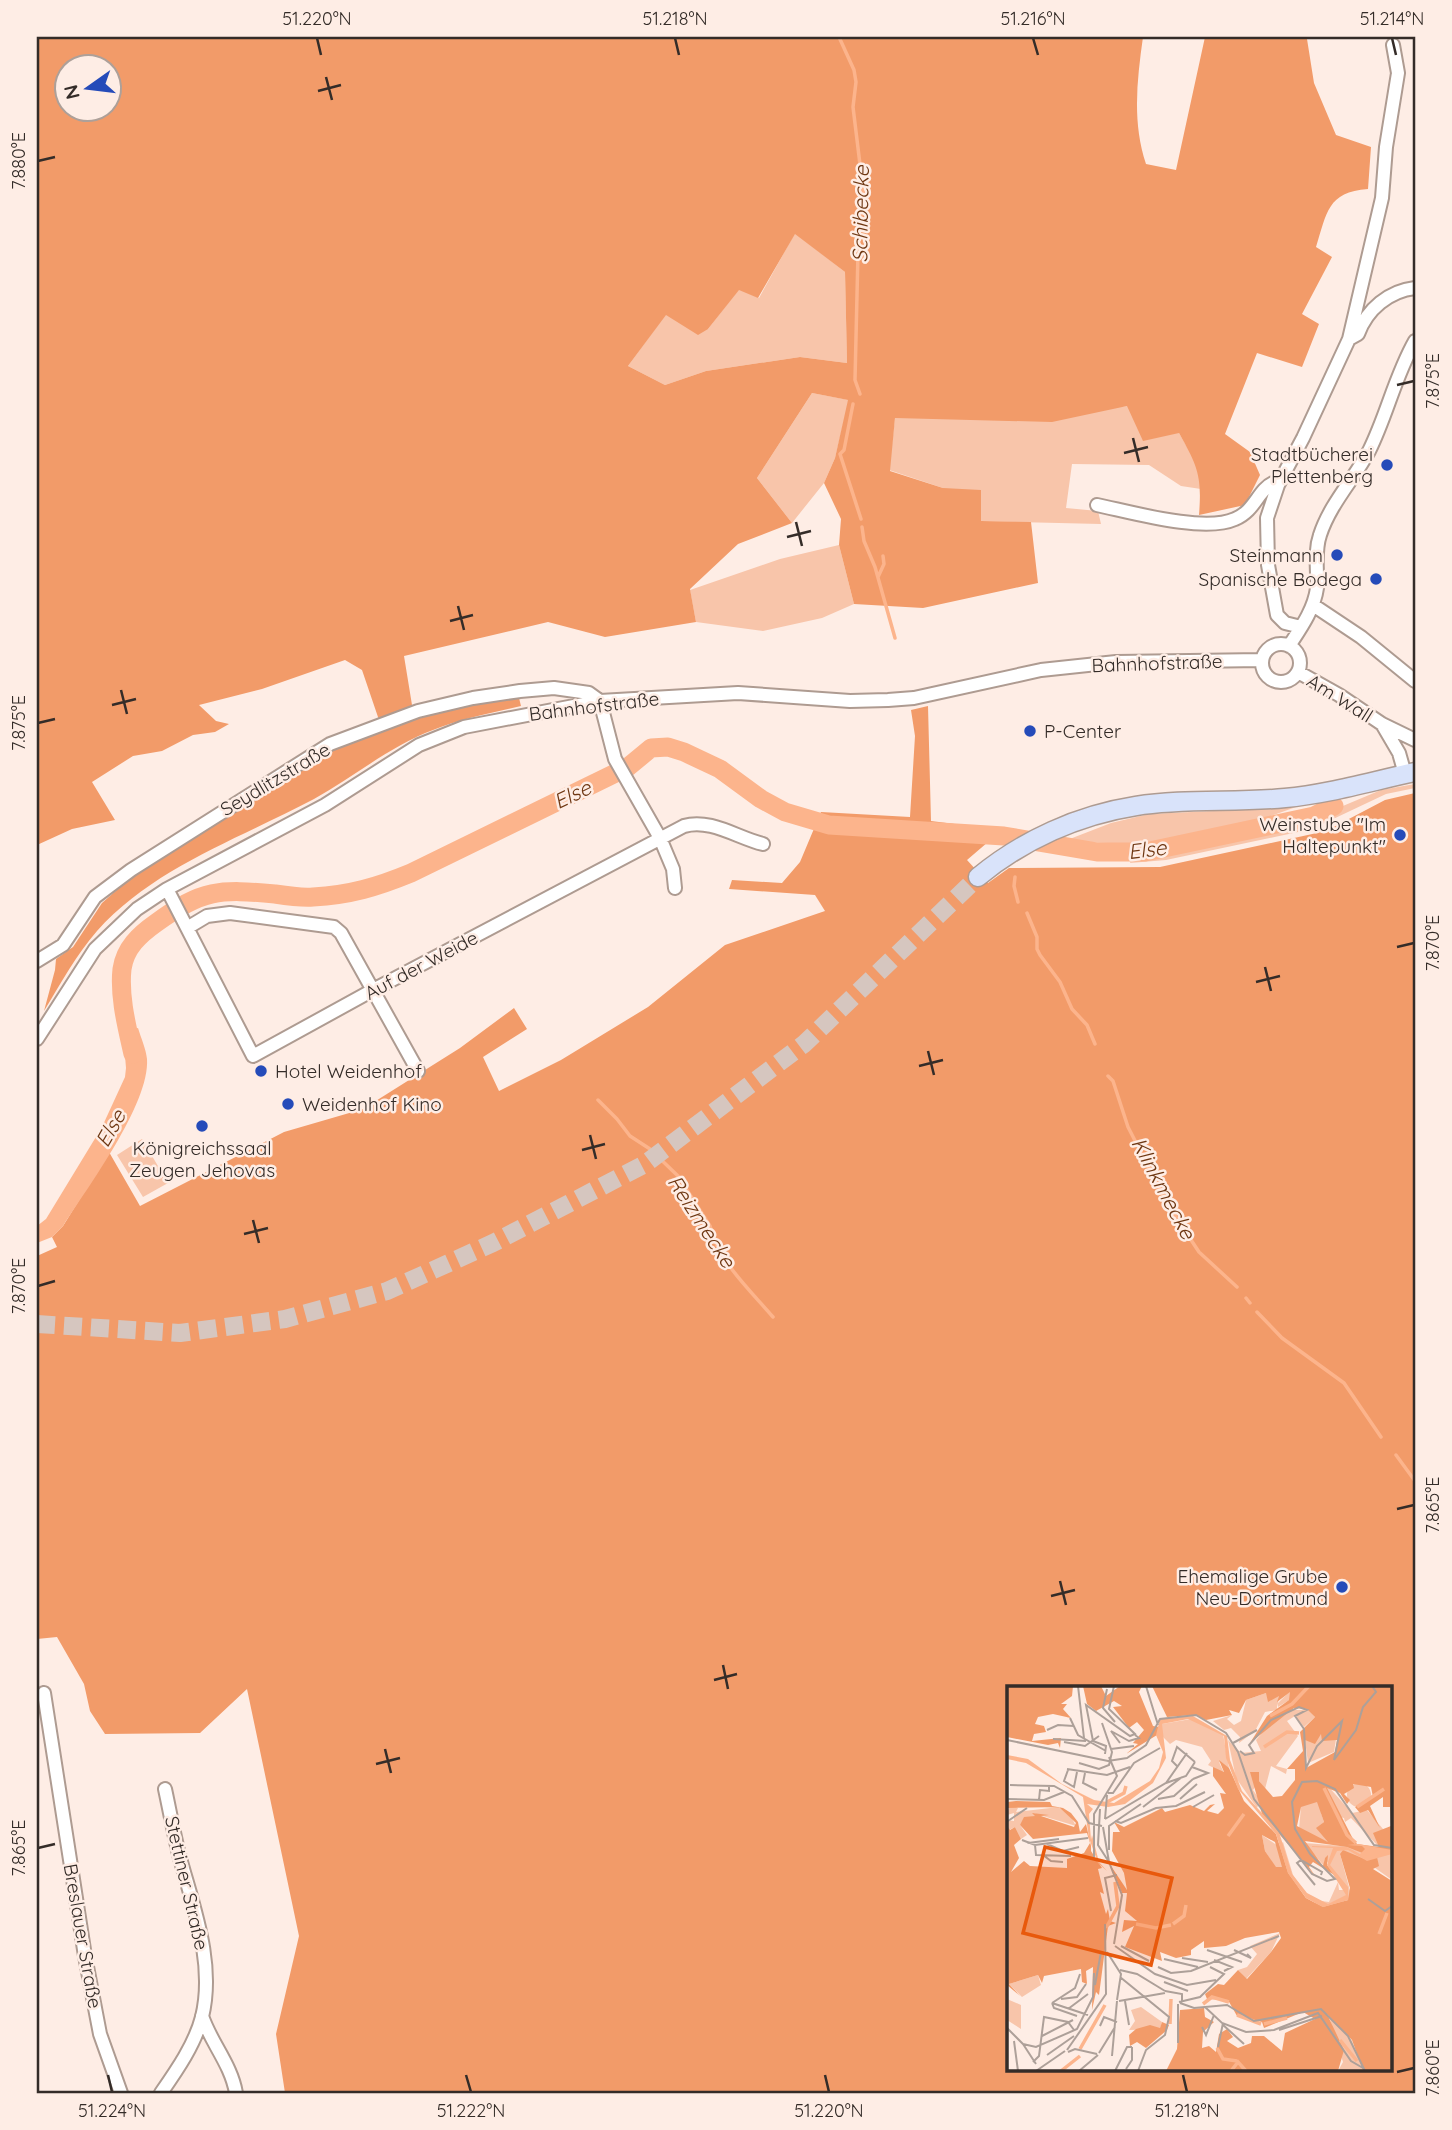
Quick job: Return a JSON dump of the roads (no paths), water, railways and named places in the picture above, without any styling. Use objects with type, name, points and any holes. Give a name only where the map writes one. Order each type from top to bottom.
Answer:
[{"type":"main road","points":[[978,877],[1009,853],[1058,828],[1098,814],[1138,805],[1287,798],[1334,791],[1410,773]]},
{"type":"street","points":[[1301,627],[1280,620],[1270,582],[1266,526],[1278,485],[1349,339],[1382,198],[1386,147],[1398,73],[1393,45]]},
{"type":"street","points":[[1349,339],[1358,334],[1369,312],[1385,298],[1415,288]]},
{"type":"street","points":[[1289,646],[1313,605],[1317,591],[1318,542],[1321,533],[1333,508],[1369,451],[1415,341]]},
{"type":"street","points":[[1097,505],[1188,523],[1216,523],[1234,520],[1254,506],[1269,485],[1278,485]]},
{"type":"street","points":[[1313,605],[1361,637],[1415,681]]},
{"type":"street","points":[[1272,646],[1289,646],[1299,659],[1298,672],[1288,681],[1276,682],[1265,675],[1262,660],[1265,652],[1272,646]]},
{"type":"street","name":"Bahnhofstraße","points":[[37,1038],[95,949],[137,909],[170,894],[325,805],[419,745],[464,727],[600,701],[738,693],[888,701],[914,698],[1041,670],[1116,662],[1262,660]]},
{"type":"street","name":"Am Wall","points":[[1298,672],[1382,724],[1413,736]]},
{"type":"street","name":"Seydlitzstraße","points":[[37,961],[63,945],[95,897],[131,870],[330,744],[418,711],[485,696],[554,688],[589,693],[600,701]]},
{"type":"street","points":[[600,701],[615,759],[660,838],[673,869],[675,888]]},
{"type":"street","name":"Am Wall","points":[[1382,724],[1410,773]]},
{"type":"street","name":"Auf der Weide","points":[[170,894],[253,1056],[684,826],[696,823],[763,845]]},
{"type":"street","points":[[185,924],[206,916],[230,913],[334,927],[341,933],[418,1071]]},
{"type":"street","name":"Breslauer Straße","points":[[44,1693],[85,1956],[100,2034],[121,2093]]},
{"type":"street","name":"Stettiner Straße","points":[[161,2093],[186,2053],[202,2016],[206,1984],[205,1955],[165,1789]]},
{"type":"street","points":[[202,2016],[227,2062],[236,2093]]},
{"type":"water","points":[[138,1028],[147,1059],[139,1099],[115,1145],[63,1226],[52,1237],[37,1243],[37,1226],[46,1219],[102,1127],[125,1077],[123,1031]]},
{"type":"waterway","name":"Schibecke","points":[[839,37],[854,70],[856,82],[853,107],[863,189],[858,253],[855,380],[860,394]]},
{"type":"waterway","name":"Schibecke","points":[[853,404],[844,450],[840,454],[861,519]]},
{"type":"waterway","name":"Schibecke","points":[[862,527],[895,638]]},
{"type":"waterway","points":[[878,577],[884,564],[883,556]]},
{"type":"waterway","name":"Else","points":[[133,1054],[123,1001],[121,980],[124,961],[139,937],[186,903],[225,892],[326,896],[387,882],[411,873],[628,767],[651,748],[668,747],[684,752],[720,769],[761,799],[785,812],[829,825],[1004,836],[1097,852],[1145,852],[1314,816],[1334,806]]},
{"type":"waterway","name":"Klinkmecke","points":[[1015,877],[1018,902]]},
{"type":"waterway","name":"Klinkmecke","points":[[1027,913],[1037,937],[1040,955],[1060,982],[1072,1009],[1087,1025],[1095,1044]]},
{"type":"waterway","name":"Klinkmecke","points":[[1108,1076],[1113,1081],[1128,1127],[1168,1205],[1199,1252],[1237,1287]]},
{"type":"waterway","name":"Reizmecke","points":[[598,1100],[630,1136],[650,1149],[678,1176],[710,1226],[727,1263],[773,1317]]},
{"type":"waterway","name":"Klinkmecke","points":[[1246,1298],[1250,1303]]},
{"type":"waterway","name":"Klinkmecke","points":[[1257,1312],[1282,1338],[1344,1383],[1381,1437]]},
{"type":"waterway","name":"Klinkmecke","points":[[1396,1455],[1415,1481]]},
{"type":"tunnel","points":[[37,1324],[180,1333],[285,1319],[387,1291],[493,1243],[645,1164],[804,1044],[978,877]]},
{"type":"place","name":"Stadtbücherei Plettenberg","points":[[1387,465]]},
{"type":"place","name":"Steinmann","points":[[1337,555]]},
{"type":"place","name":"Spanische Bodega","points":[[1376,579]]},
{"type":"place","name":"P-Center","points":[[1030,731]]},
{"type":"place","name":"Weinstube \"Im Haltepunkt\"","points":[[1400,835]]},
{"type":"place","name":"Hotel Weidenhof","points":[[261,1071]]},
{"type":"place","name":"Weidenhof Kino","points":[[288,1104]]},
{"type":"place","name":"Königreichssaal Zeugen Jehovas","points":[[202,1126]]},
{"type":"place","name":"Ehemalige Grube Neu-Dortmund","points":[[1342,1587]]}]
